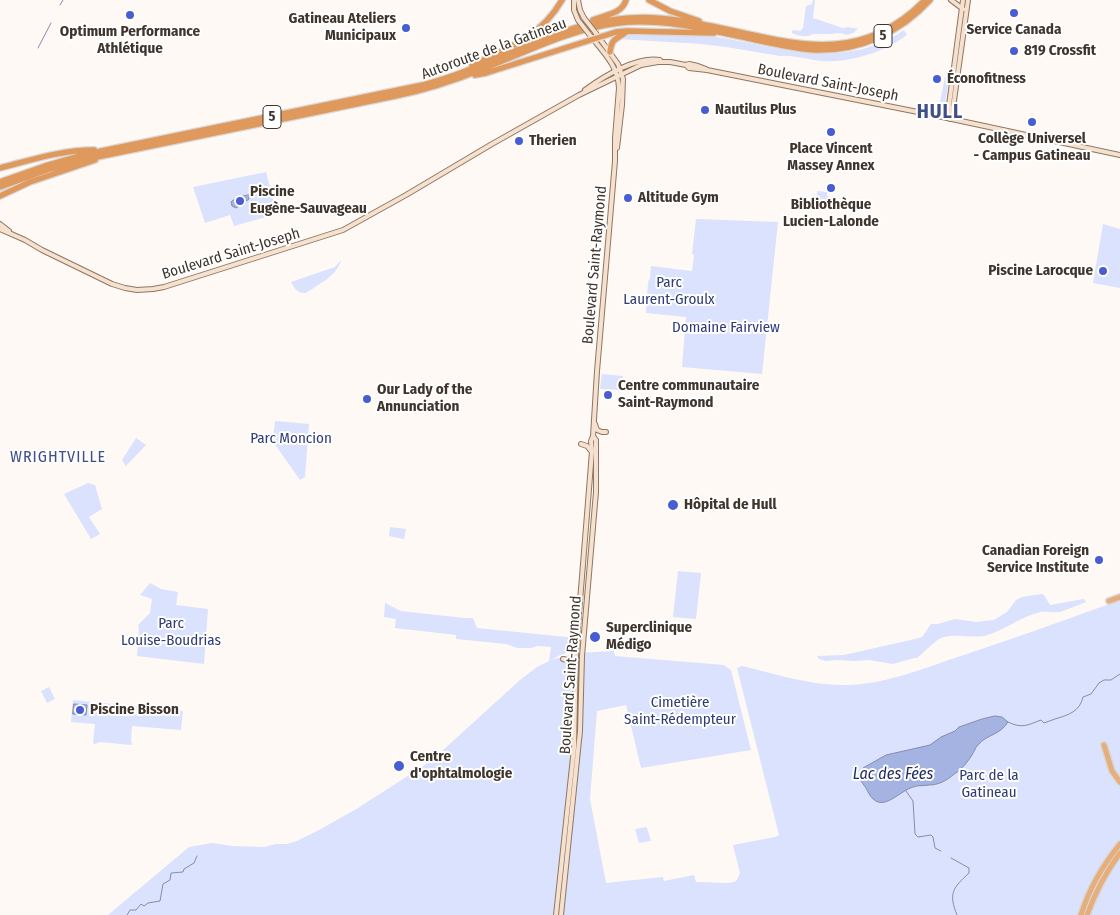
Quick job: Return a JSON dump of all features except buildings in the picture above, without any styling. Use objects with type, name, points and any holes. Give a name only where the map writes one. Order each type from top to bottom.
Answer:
[{"type":"highway","points":[[443,79],[527,38],[548,20],[562,0]]},
{"type":"highway","points":[[579,23],[619,10],[624,6],[626,0]]},
{"type":"highway","points":[[650,0],[670,11],[718,27]]},
{"type":"highway","name":"Autoroute de la Gatineau","points":[[0,182],[55,162],[106,150],[396,92],[477,67],[579,23],[649,18],[682,20],[799,44],[819,46],[859,40],[886,29],[907,16],[925,0]]},
{"type":"highway","name":"Autoroute de la Gatineau","points":[[0,187],[64,164],[404,94],[458,78],[556,39],[601,26],[627,22],[682,25],[798,48],[824,50],[845,48],[870,41],[892,31],[916,14],[930,0]]},
{"type":"highway","points":[[610,52],[613,41],[627,31]]},
{"type":"highway","points":[[458,78],[486,73],[614,33],[627,31],[724,33]]},
{"type":"highway","points":[[0,168],[67,152],[106,150]]},
{"type":"highway","points":[[0,196],[22,185],[123,151]]},
{"type":"highway","points":[[1109,601],[1120,597]]},
{"type":"highway","points":[[1120,778],[1106,744],[1112,771],[1120,782]]},
{"type":"highway","points":[[1081,915],[1094,883],[1120,844]]},
{"type":"highway","points":[[1087,915],[1098,889],[1120,853]]},
{"type":"main road","points":[[574,0],[574,10],[579,23],[610,52],[617,62],[619,73]]},
{"type":"main road","points":[[578,0],[584,18],[595,32],[596,39],[619,73]]},
{"type":"main road","points":[[951,0],[962,8],[967,8]]},
{"type":"main road","points":[[950,119],[968,0]]},
{"type":"main road","points":[[950,119],[949,105],[962,1]]},
{"type":"main road","points":[[962,1],[967,8]]},
{"type":"main road","name":"Boulevard Saint-Joseph","points":[[0,229],[112,284],[137,290],[165,287],[342,230],[619,73],[629,65],[650,59],[689,64],[707,70],[1120,155]]},
{"type":"main road","points":[[617,62],[629,65]]},
{"type":"main road","name":"Boulevard Saint-Joseph","points":[[619,73],[645,64],[670,62]]},
{"type":"main road","points":[[612,64],[609,78],[619,86]]},
{"type":"main road","points":[[624,84],[628,71]]},
{"type":"main road","name":"Boulevard Saint-Raymond","points":[[561,915],[580,731],[582,656],[597,479],[594,422],[616,155],[624,84],[619,73]]},
{"type":"main road","name":"Boulevard Saint-Raymond","points":[[616,155],[615,138],[619,73]]},
{"type":"main road","points":[[933,115],[940,115],[949,105]]},
{"type":"main road","name":"Boulevard Saint-Joseph","points":[[0,224],[15,235]]},
{"type":"main road","points":[[594,422],[598,430],[606,432]]},
{"type":"main road","name":"Boulevard Saint-Raymond","points":[[556,915],[574,748],[576,675],[592,451],[591,441],[594,436]]},
{"type":"main road","points":[[581,444],[587,446],[592,451]]},
{"type":"main road","points":[[563,659],[570,660],[573,663],[576,675]]},
{"type":"green space","points":[[813,0],[815,0],[813,18],[842,28],[858,29],[846,35],[841,33],[800,36],[792,33],[794,30],[800,31],[803,28],[806,6],[812,4]]},
{"type":"green space","points":[[904,30],[907,35],[888,47],[856,58],[833,61],[780,56],[701,44],[619,39],[637,34],[697,35],[804,52],[835,53],[865,48],[886,40]]},
{"type":"green space","points":[[949,73],[945,104],[938,111],[945,77],[948,78]]},
{"type":"green space","points":[[266,172],[277,214],[234,226],[230,215],[205,223],[193,187]]},
{"type":"green space","points":[[817,191],[827,192],[827,196],[830,197],[829,208],[816,207]]},
{"type":"green space","name":"Domaine Fairview","points":[[696,219],[778,222],[762,374],[682,367],[686,317],[646,313],[651,266],[692,271]]},
{"type":"green space","points":[[1103,224],[1120,229],[1120,288],[1093,283]]},
{"type":"green space","points":[[341,260],[332,275],[306,293],[299,292],[291,282],[335,267]]},
{"type":"green space","points":[[602,374],[623,376],[622,390],[600,389]]},
{"type":"green space","name":"Parc Moncion","points":[[275,421],[309,424],[305,477],[300,480],[274,443]]},
{"type":"green space","points":[[136,438],[146,445],[126,466],[122,460]]},
{"type":"green space","points":[[88,483],[95,485],[102,509],[89,517],[100,534],[91,539],[64,494]]},
{"type":"green space","points":[[390,527],[406,529],[404,539],[389,536]]},
{"type":"green space","points":[[678,571],[701,573],[696,619],[673,617]]},
{"type":"green space","name":"Parc Louise-Boudrias","points":[[150,583],[161,589],[178,592],[176,605],[208,609],[204,664],[137,656],[138,625],[150,613],[152,599],[140,595]]},
{"type":"green space","points":[[1044,595],[1050,605],[1084,599],[1086,602],[1060,612],[1034,614],[984,636],[951,636],[941,638],[917,658],[893,664],[869,660],[826,661],[819,659],[817,656],[844,655],[915,639],[922,637],[931,624],[955,619],[976,622],[994,620],[1007,612],[1016,600],[1022,597]]},
{"type":"green space","name":"Parc de la Gatineau","points":[[1120,600],[1120,915],[108,915],[189,847],[212,843],[264,847],[287,844],[319,830],[358,808],[431,761],[520,680],[537,667],[549,661],[551,647],[517,648],[506,644],[456,639],[456,635],[395,628],[396,619],[384,617],[385,603],[401,611],[473,618],[477,628],[577,638],[576,651],[560,655],[551,660],[577,653],[614,651],[615,656],[724,665],[731,670],[751,750],[641,768],[626,705],[597,711],[590,799],[606,883],[663,877],[664,881],[694,875],[696,882],[728,883],[737,880],[740,873],[733,845],[779,835],[737,668],[742,666],[821,684],[847,685],[876,682],[917,671]]},
{"type":"green space","points":[[49,687],[55,699],[47,703],[41,691]]},
{"type":"green space","points":[[73,700],[183,711],[181,730],[132,726],[131,745],[100,742],[95,744],[93,743],[95,724],[71,722]]},
{"type":"green space","points":[[646,827],[651,841],[639,843],[635,829]]},
{"type":"water","name":"Piscine Eugène-Sauvageau","points":[[249,195],[249,199],[236,208],[232,206],[231,202],[236,198]]},
{"type":"water","name":"Piscine Bisson","points":[[74,704],[87,705],[86,715],[73,714]]},
{"type":"water","name":"Lac des Fées","points":[[995,716],[1002,717],[1008,722],[1001,730],[982,741],[964,766],[942,782],[913,787],[889,800],[878,802],[873,799],[860,780],[859,775],[863,768],[886,755],[930,745],[959,727]]},
{"type":"waterway","points":[[60,5],[63,0]]},
{"type":"waterway","points":[[38,48],[51,23]]},
{"type":"waterway","points":[[1008,722],[1025,726],[1041,720],[1044,723],[1065,716],[1077,709],[1083,697],[1091,694],[1099,683],[1104,680],[1111,680],[1120,674]]},
{"type":"waterway","points":[[906,791],[913,801],[915,834],[918,837],[931,835],[935,848],[941,851]]},
{"type":"waterway","points":[[127,915],[130,910],[136,910],[141,904],[144,906],[148,903],[160,901],[163,884],[170,880],[171,873],[183,872],[184,869],[194,863],[197,856]]},
{"type":"waterway","points":[[951,858],[969,868],[969,873],[954,891],[953,901],[957,915]]},
{"type":"place","name":"Service Canada","points":[[1014,13]]},
{"type":"place","name":"Optimum Performance Athlétique","points":[[130,15]]},
{"type":"place","name":"Gatineau Ateliers Municipaux","points":[[406,28]]},
{"type":"place","name":"819 Crossfit","points":[[1014,51]]},
{"type":"place","name":"Éconofitness","points":[[937,79]]},
{"type":"place","name":"Nautilus Plus","points":[[705,110]]},
{"type":"place","name":"Collège Universel - Campus Gatineau","points":[[1032,122]]},
{"type":"place","name":"Place Vincent Massey Annex","points":[[831,132]]},
{"type":"place","name":"Therien","points":[[519,141]]},
{"type":"place","name":"Bibliothèque Lucien-Lalonde","points":[[831,188]]},
{"type":"place","name":"Altitude Gym","points":[[628,198]]},
{"type":"place","name":"Piscine Eugène-Sauvageau","points":[[240,201]]},
{"type":"place","name":"Piscine Larocque","points":[[1103,271]]},
{"type":"place","name":"Centre communautaire Saint-Raymond","points":[[608,395]]},
{"type":"place","name":"Our Lady of the Annunciation","points":[[367,399]]},
{"type":"place","name":"Hôpital de Hull","points":[[673,505]]},
{"type":"place","name":"Canadian Foreign Service Institute","points":[[1099,560]]},
{"type":"place","name":"Superclinique Médigo","points":[[595,637]]},
{"type":"place","name":"Piscine Bisson","points":[[80,710]]},
{"type":"place","name":"Centre d'ophtalmologie","points":[[399,766]]},
{"type":"district","name":"HULL","points":[[940,112]]},
{"type":"district","name":"WRIGHTVILLE","points":[[58,458]]},
{"type":"park label","name":"Parc Laurent-Groulx","points":[[669,292]]},
{"type":"park label","name":"Cimetière Saint-Rédempteur","points":[[680,712]]}]
